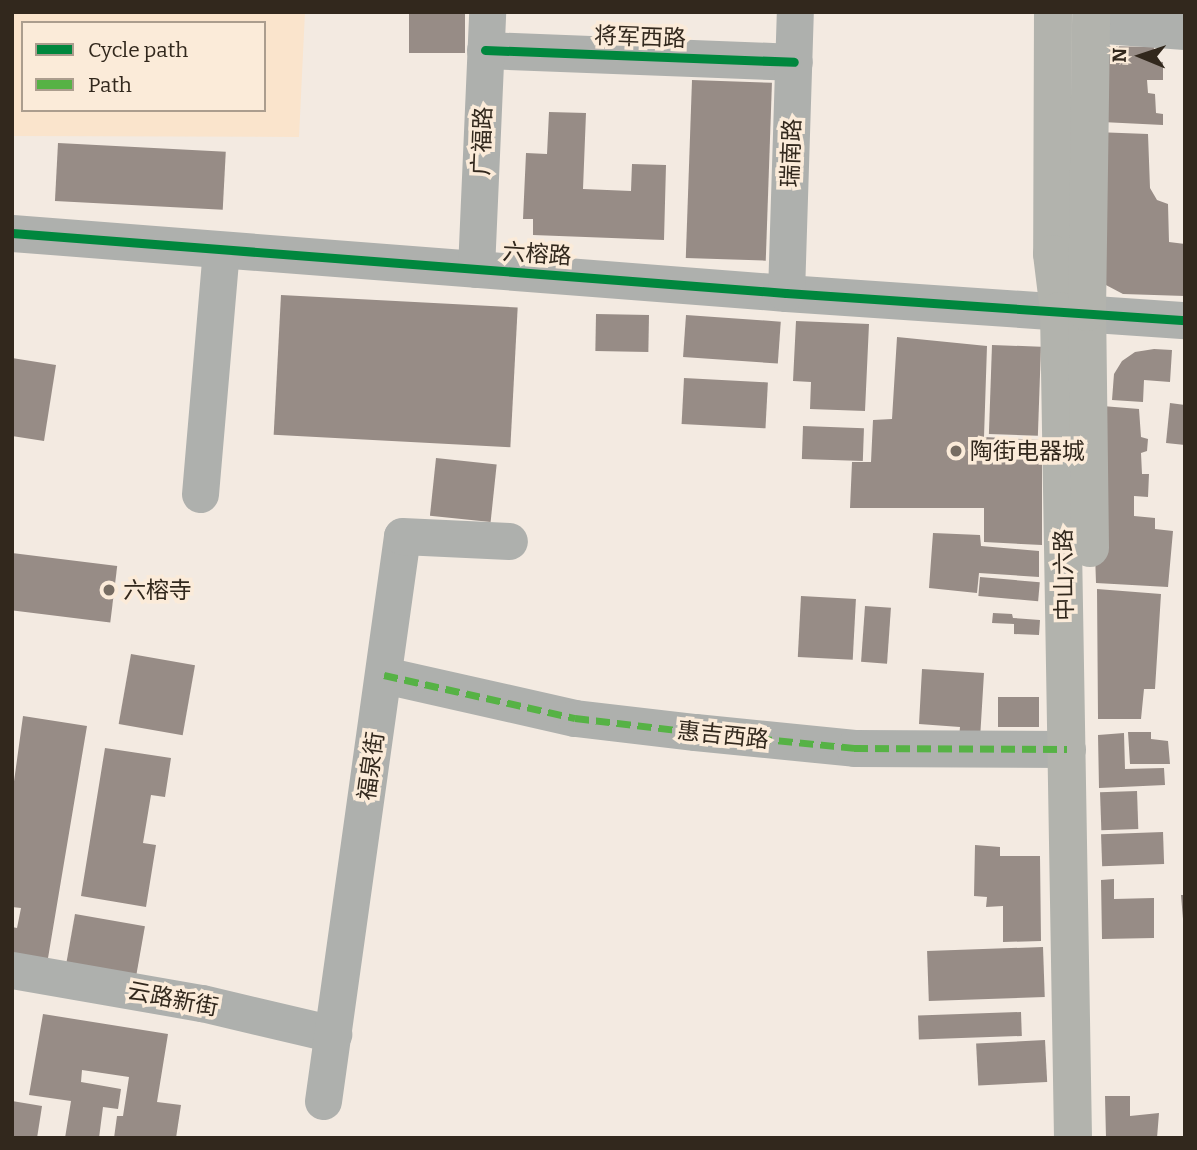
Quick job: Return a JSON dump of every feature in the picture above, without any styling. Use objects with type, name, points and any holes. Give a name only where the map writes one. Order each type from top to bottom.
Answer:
[{"type":"main road","name":"中山六路","points":[[1053,12],[1052,254],[1073,312],[1100,1138]]},
{"type":"main road","name":"中山六路","points":[[1073,1138],[1067,749],[1073,312],[1091,18]]},
{"type":"street","name":"广福路","points":[[476,269],[487,12]]},
{"type":"street","name":"瑞南路","points":[[786,293],[796,12]]},
{"type":"street","points":[[1091,18],[1185,32]]},
{"type":"street","name":"将军西路","points":[[485,50],[794,62]]},
{"type":"street","name":"六榕路","points":[[12,233],[786,293],[1185,320]]},
{"type":"street","points":[[200,494],[220,250]]},
{"type":"street","name":"福泉街","points":[[323,1101],[402,536],[509,541]]},
{"type":"street","name":"惠吉西路","points":[[384,675],[575,718],[695,732],[854,748],[1067,749]]},
{"type":"street","name":"云路新街","points":[[12,970],[202,1003],[333,1034]]},
{"type":"shaded area","points":[[12,12],[305,12],[299,137],[12,136]]},
{"type":"building","points":[[409,12],[465,12],[465,53],[409,53]]},
{"type":"building","points":[[1103,46],[1154,47],[1153,61],[1163,62],[1163,80],[1147,80],[1148,93],[1155,94],[1156,113],[1163,114],[1163,125],[1102,122]]},
{"type":"building","points":[[692,80],[772,83],[766,261],[686,258]]},
{"type":"building","points":[[549,112],[586,113],[583,189],[631,191],[632,164],[666,165],[664,240],[533,235],[533,219],[523,219],[526,153],[547,154]]},
{"type":"building","points":[[1095,132],[1148,134],[1150,188],[1157,200],[1168,204],[1169,242],[1185,244],[1185,296],[1123,294],[1104,284]]},
{"type":"building","points":[[58,143],[226,152],[223,210],[55,201]]},
{"type":"building","points":[[281,295],[518,307],[510,447],[274,435]]},
{"type":"building","points":[[596,314],[649,315],[648,352],[595,351]]},
{"type":"building","points":[[686,315],[781,322],[778,364],[683,357]]},
{"type":"building","points":[[796,321],[869,324],[865,411],[810,409],[811,382],[793,381]]},
{"type":"building","name":"陶街电器城","points":[[897,337],[987,346],[984,437],[1042,440],[1042,545],[984,542],[984,508],[850,508],[852,462],[871,462],[873,420],[892,419]]},
{"type":"building","points":[[992,345],[1041,347],[1038,436],[989,434]]},
{"type":"building","points":[[1172,350],[1170,382],[1144,380],[1143,402],[1112,400],[1114,374],[1122,361],[1135,352]]},
{"type":"building","points":[[12,358],[56,365],[44,441],[12,436]]},
{"type":"building","points":[[684,378],[768,382],[765,428],[682,424]]},
{"type":"building","points":[[1170,403],[1185,405],[1185,445],[1166,443]]},
{"type":"building","points":[[1090,405],[1139,409],[1141,437],[1148,439],[1147,451],[1141,453],[1142,474],[1149,474],[1148,497],[1134,496],[1134,516],[1155,518],[1155,529],[1173,531],[1168,587],[1096,583]]},
{"type":"building","points":[[803,426],[864,428],[863,461],[802,459]]},
{"type":"building","points":[[436,458],[497,464],[491,522],[430,516]]},
{"type":"building","points":[[933,533],[980,535],[981,546],[1039,551],[1039,577],[979,573],[977,593],[929,588]]},
{"type":"building","points":[[12,553],[117,566],[110,622],[12,610]]},
{"type":"building","points":[[980,577],[1040,582],[1038,601],[978,596]]},
{"type":"building","points":[[1097,589],[1161,594],[1155,689],[1144,689],[1141,719],[1098,719]]},
{"type":"building","points":[[801,596],[856,599],[853,660],[798,657]]},
{"type":"building","points":[[865,606],[891,608],[887,664],[861,662]]},
{"type":"building","points":[[993,613],[1040,620],[1039,635],[1014,634],[1014,624],[992,623]]},
{"type":"building","points":[[131,654],[195,665],[183,735],[119,724]]},
{"type":"building","points":[[922,669],[984,673],[980,739],[959,738],[960,727],[919,724]]},
{"type":"building","points":[[998,697],[1039,697],[1039,727],[998,727]]},
{"type":"building","points":[[23,716],[87,726],[46,970],[12,964],[12,927],[17,928],[21,908],[12,907],[12,796]]},
{"type":"building","points":[[1128,732],[1151,732],[1151,739],[1168,741],[1170,764],[1130,764]]},
{"type":"building","points":[[1124,733],[1125,769],[1164,768],[1165,785],[1099,788],[1098,735]]},
{"type":"building","points":[[105,748],[171,758],[165,797],[151,795],[143,843],[156,845],[146,907],[81,896]]},
{"type":"building","points":[[1137,791],[1138,829],[1101,830],[1100,792]]},
{"type":"building","points":[[1163,832],[1164,864],[1102,866],[1101,834]]},
{"type":"building","points":[[975,845],[1000,847],[1000,856],[1040,856],[1041,941],[1003,942],[1003,906],[986,907],[987,897],[974,896]]},
{"type":"building","points":[[1114,879],[1114,899],[1154,898],[1154,938],[1102,939],[1101,880]]},
{"type":"building","points":[[1181,895],[1185,895],[1185,919],[1183,919]]},
{"type":"building","points":[[75,914],[145,926],[135,980],[65,968]]},
{"type":"building","points":[[1043,947],[1045,997],[929,1001],[927,951]]},
{"type":"building","points":[[1021,1012],[1022,1036],[919,1040],[918,1016]]},
{"type":"building","points":[[43,1014],[168,1034],[157,1102],[181,1105],[176,1138],[114,1138],[117,1116],[123,1116],[129,1077],[82,1070],[81,1082],[121,1089],[118,1109],[103,1107],[99,1138],[65,1138],[71,1101],[29,1095]]},
{"type":"building","points":[[1045,1040],[1047,1082],[978,1086],[976,1044]]},
{"type":"building","points":[[1105,1096],[1130,1096],[1130,1116],[1159,1113],[1157,1138],[1106,1138]]},
{"type":"building","points":[[12,1101],[42,1106],[37,1138],[12,1138]]},
{"type":"marked path","points":[[384,675],[575,718],[695,732],[854,748],[1067,749]]},
{"type":"cycle path","points":[[485,50],[794,62]]},
{"type":"cycle path","points":[[12,233],[786,293],[1185,320]]},
{"type":"place","name":"陶街电器城","points":[[956,451]]},
{"type":"place","name":"六榕寺","points":[[109,590]]}]
